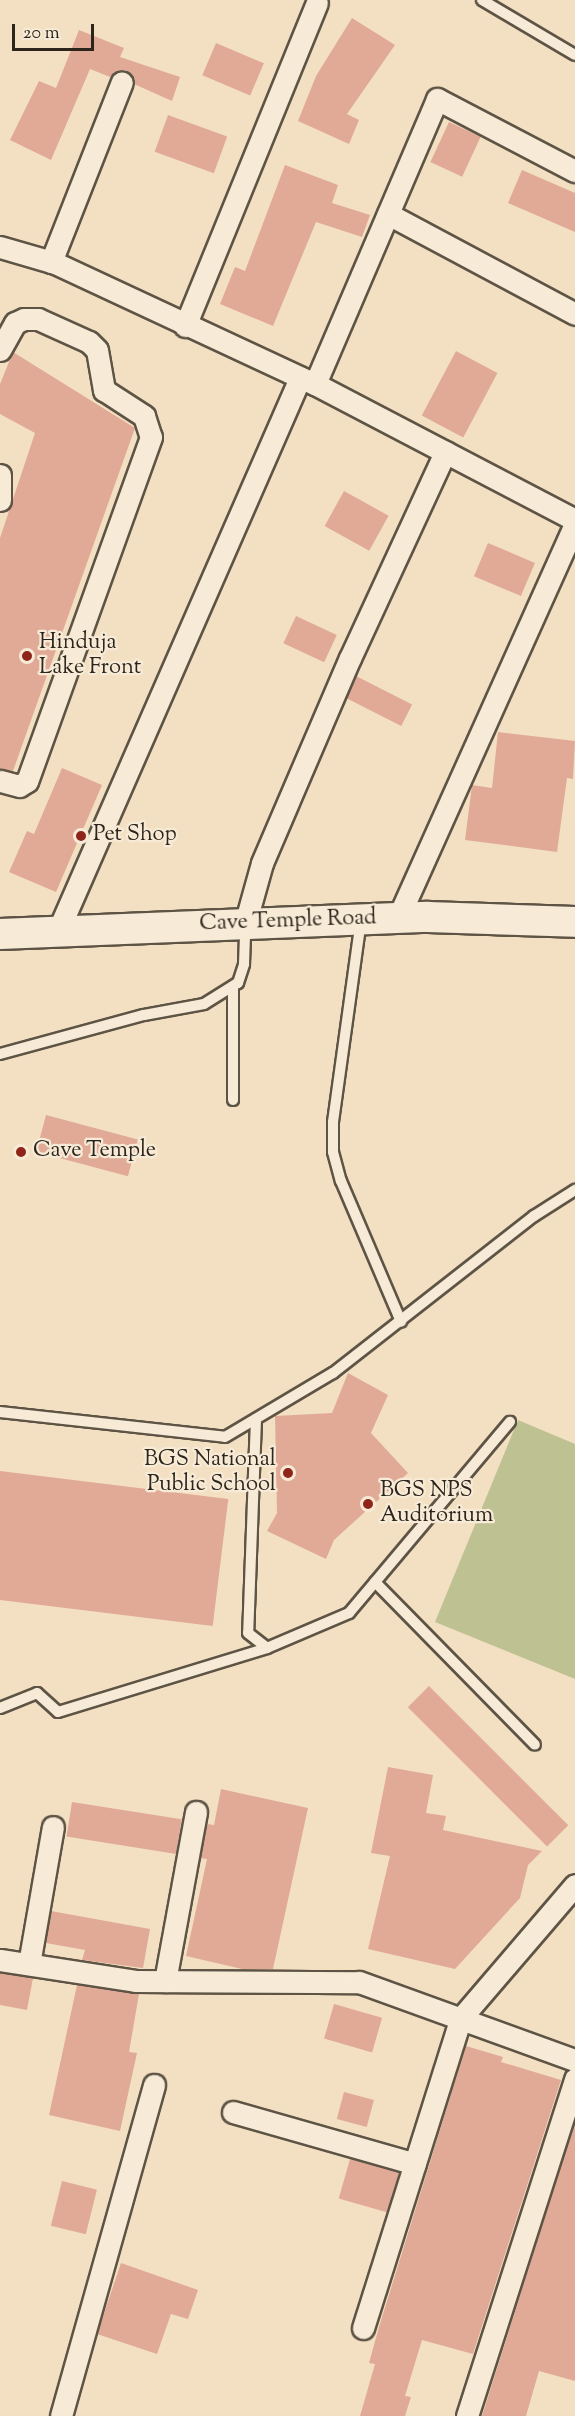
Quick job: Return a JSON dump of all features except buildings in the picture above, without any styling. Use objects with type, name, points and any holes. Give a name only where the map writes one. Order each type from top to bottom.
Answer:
[{"type":"main road","name":"Cave Temple Road","points":[[0,934],[398,918],[575,922]]},
{"type":"street","points":[[185,326],[317,3]]},
{"type":"street","points":[[51,262],[122,82]]},
{"type":"street","points":[[58,931],[308,381],[388,214],[437,99],[575,171]]},
{"type":"street","points":[[388,214],[575,314]]},
{"type":"street","points":[[0,247],[51,262],[308,381],[575,522],[398,918]]},
{"type":"street","points":[[0,350],[15,323],[24,319],[38,320],[89,342],[97,350],[104,390],[144,416],[151,437],[27,781],[19,786],[0,781]]},
{"type":"street","points":[[245,924],[262,863],[350,658],[445,452]]},
{"type":"street","points":[[0,475],[0,500]]},
{"type":"street","points":[[165,1981],[196,1812]]},
{"type":"street","points":[[29,1964],[53,1827]]},
{"type":"street","points":[[363,2328],[461,2018],[575,1885]]},
{"type":"street","points":[[0,1960],[135,1981],[359,1982],[575,2060]]},
{"type":"street","points":[[467,2416],[575,2079]]},
{"type":"street","points":[[61,2416],[154,2085]]},
{"type":"street","points":[[233,2112],[415,2164]]},
{"type":"lane","points":[[482,0],[575,55]]},
{"type":"lane","points":[[361,920],[333,1122],[333,1152],[341,1181],[401,1322]]},
{"type":"lane","points":[[233,1100],[233,987],[244,964],[245,924]]},
{"type":"lane","points":[[0,1054],[144,1015],[204,1004],[233,987]]},
{"type":"lane","points":[[0,1412],[225,1437],[333,1373],[501,1242],[575,1190]]},
{"type":"lane","points":[[256,1419],[248,1633],[267,1648]]},
{"type":"lane","points":[[0,1708],[37,1693],[58,1712],[267,1648],[349,1614],[510,1422]]},
{"type":"lane","points":[[375,1582],[535,1745]]},
{"type":"green space","points":[[518,1420],[575,1444],[575,1679],[435,1622]]},
{"type":"place","name":"Hinduja Lake Front","points":[[27,656]]},
{"type":"place","name":"Pet Shop","points":[[81,836]]},
{"type":"place","name":"Cave Temple","points":[[21,1152]]},
{"type":"place","name":"BGS National Public School","points":[[288,1473]]},
{"type":"place","name":"BGS NPS Auditorium","points":[[368,1504]]}]
